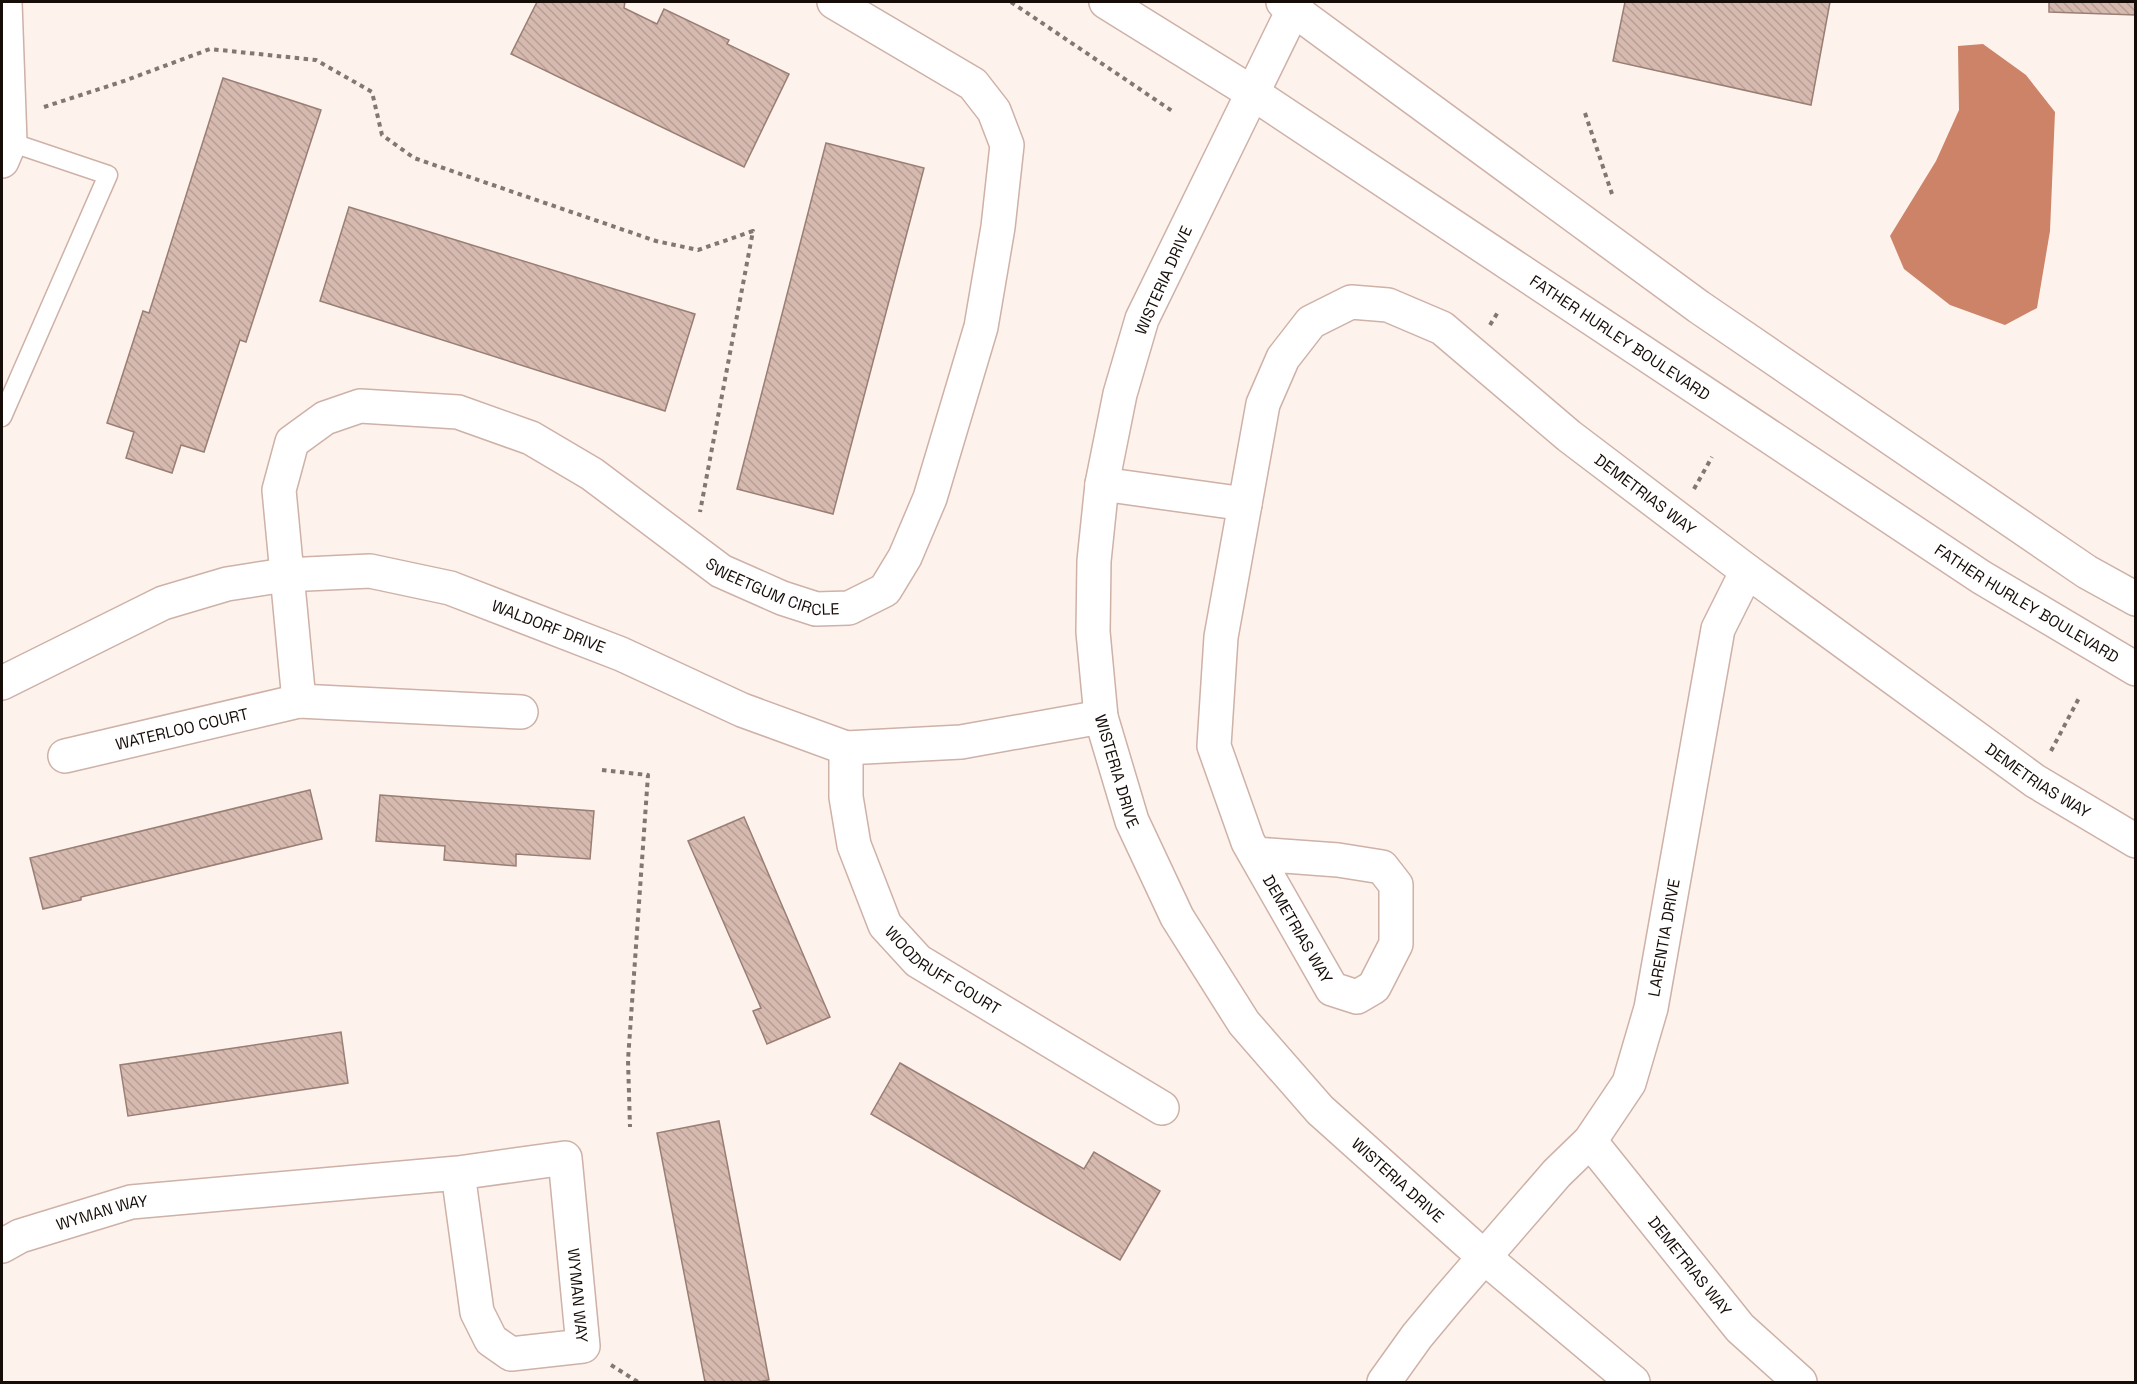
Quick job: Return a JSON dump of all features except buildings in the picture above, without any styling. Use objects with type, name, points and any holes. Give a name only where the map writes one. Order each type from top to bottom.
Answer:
[{"type":"street","points":[[5,2],[7,141]]},
{"type":"street","name":"SWEETGUM CIRCLE","points":[[285,575],[279,490],[292,442],[325,418],[360,406],[458,412],[531,438],[592,474],[721,571],[782,598],[816,609],[849,608],[885,590],[905,557],[930,498],[981,327],[998,226],[1007,145],[994,111],[973,84],[834,2]]},
{"type":"street","name":"FATHER HURLEY BOULEVARD","points":[[1106,2],[1251,92],[1981,577],[2136,669]]},
{"type":"street","points":[[1291,4],[1699,307],[2087,572],[2136,599]]},
{"type":"street","name":"WISTERIA DRIVE","points":[[1291,4],[1142,319],[1120,394],[1102,484],[1094,561],[1093,632],[1101,717],[1132,821],[1177,917],[1244,1023],[1320,1110],[1484,1257],[1633,1383]]},
{"type":"street","name":"DEMETRIAS WAY","points":[[1256,854],[1338,860],[1382,867],[1396,885],[1396,944],[1374,987],[1357,997],[1332,989],[1248,842],[1214,746],[1221,637],[1263,404],[1283,358],[1311,322],[1352,302],[1389,305],[1442,328],[1569,436],[1747,571],[2035,781],[2136,841]]},
{"type":"street","points":[[1102,484],[1245,504]]},
{"type":"street","name":"WALDORF DRIVE","points":[[2,683],[163,603],[227,584],[285,575],[370,571],[450,588],[621,654],[742,710],[846,748],[961,742],[1101,717]]},
{"type":"street","name":"LARENTIA DRIVE","points":[[1384,1383],[1417,1336],[1484,1257],[1557,1173],[1590,1141],[1629,1083],[1651,1008],[1719,628],[1747,571]]},
{"type":"street","points":[[285,575],[299,700]]},
{"type":"street","name":"WATERLOO COURT","points":[[64,756],[299,700],[521,712]]},
{"type":"street","name":"WOODRUFF COURT","points":[[846,748],[846,797],[854,845],[885,925],[918,961],[1162,1108]]},
{"type":"street","name":"DEMETRIAS WAY","points":[[1590,1141],[1740,1328],[1800,1383]]},
{"type":"street","name":"WYMAN WAY","points":[[2,1246],[20,1236],[131,1202],[458,1173],[565,1158],[583,1346],[511,1354],[491,1340],[477,1312],[458,1173]]},
{"type":"lane","points":[[2,417],[108,175],[7,141]]},
{"type":"path","points":[[1011,2],[1175,113]]},
{"type":"path","points":[[7,141],[124,81],[210,49],[316,60],[372,92],[382,135],[414,158],[656,241],[698,250],[753,231],[693,550]]},
{"type":"path","points":[[1586,113],[1612,194]]},
{"type":"path","points":[[2035,781],[2079,698]]},
{"type":"path","points":[[602,770],[648,775],[628,1060],[630,1127]]},
{"type":"shaded area","points":[[1983,44],[2026,75],[2055,112],[2050,231],[2037,308],[2005,325],[1950,305],[1904,269],[1890,236],[1936,161],[1959,110],[1958,46]]}]
